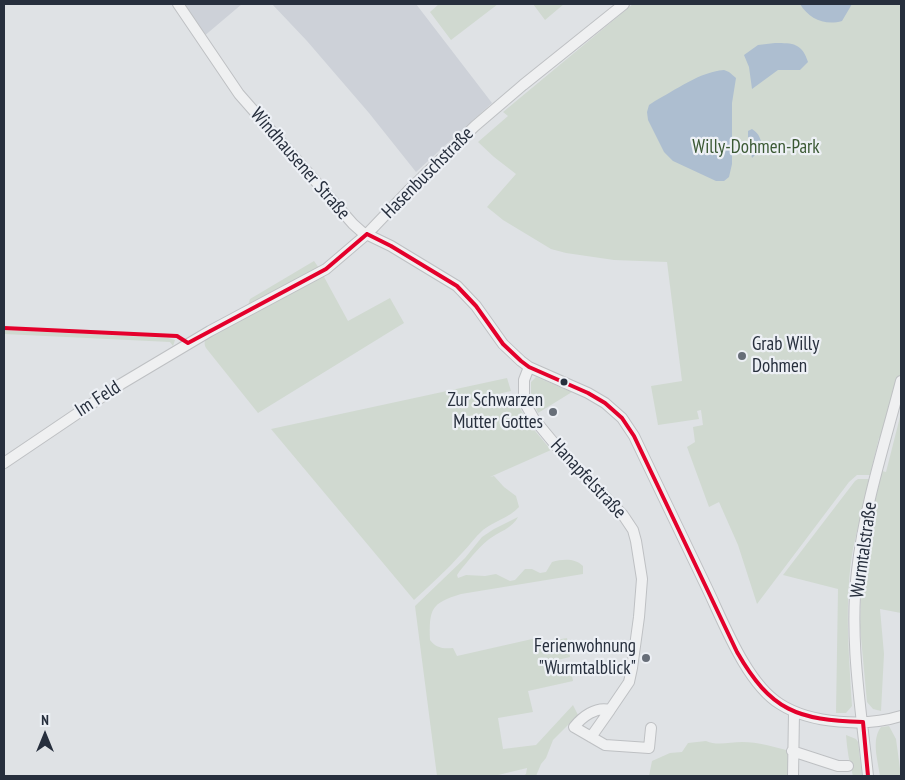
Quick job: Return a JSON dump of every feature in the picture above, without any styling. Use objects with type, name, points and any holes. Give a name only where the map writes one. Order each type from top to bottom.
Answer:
[{"type":"street","name":"Windhausener Straße","points":[[178,4],[239,94],[341,213],[367,234],[391,246],[457,286],[476,306],[503,344],[529,367],[599,399],[622,418],[629,427],[730,637],[744,662],[765,692],[778,704],[794,712],[814,718],[863,722],[891,720],[901,716]]},
{"type":"street","name":"Hasenbuschstraße","points":[[196,339],[326,269],[367,234],[475,126],[522,85],[624,4]]},
{"type":"street","name":"Im Feld","points":[[4,463],[121,384],[196,339]]},
{"type":"street","name":"Hanapfelstraße","points":[[529,367],[524,380],[524,396],[526,405],[534,419],[563,454],[623,515],[632,528],[636,541],[642,579],[632,668],[627,686],[591,737]]},
{"type":"street","name":"Wurmtalstraße","points":[[868,776],[855,621],[857,572],[866,520],[901,381]]},
{"type":"street","points":[[610,710],[604,708],[587,714],[574,727],[601,744],[610,747],[649,748],[651,728]]},
{"type":"street","points":[[792,776],[794,712]]},
{"type":"street","points":[[792,751],[838,766],[848,766]]},
{"type":"shaded area","points":[[182,4],[242,4],[203,37]]},
{"type":"shaded area","points":[[272,4],[416,4],[492,103],[416,172],[369,113],[307,41]]},
{"type":"green space","points":[[439,4],[498,4],[451,40],[430,12]]},
{"type":"green space","points":[[533,4],[564,4],[545,20]]},
{"type":"green space","name":"Willy-Dohmen-Park","points":[[633,4],[901,4],[901,384],[886,439],[879,438],[870,475],[857,475],[849,482],[757,604],[738,545],[719,502],[709,507],[687,447],[695,442],[693,427],[703,425],[701,410],[697,411],[699,419],[658,425],[651,386],[682,381],[667,262],[614,260],[551,249],[503,220],[487,207],[516,174],[478,142],[508,116],[503,112]]},
{"type":"green space","points":[[314,261],[319,268],[248,305],[250,299]]},
{"type":"green space","points":[[323,275],[348,321],[390,298],[404,323],[258,413],[206,348],[205,340],[207,337]]},
{"type":"green space","points":[[4,330],[168,338],[175,340],[173,346],[170,342],[4,334]]},
{"type":"green space","points":[[536,377],[572,392],[538,413],[531,397],[531,382]]},
{"type":"green space","points":[[507,378],[511,391],[489,396],[511,394],[531,426],[551,450],[490,477],[494,476],[516,496],[519,507],[511,514],[483,530],[414,600],[271,429]]},
{"type":"green space","points":[[901,413],[901,613],[880,609],[884,654],[881,711],[873,709],[867,702],[860,627],[862,555],[882,471],[886,472]]},
{"type":"green space","points":[[858,479],[870,479],[850,569],[848,628],[852,706],[846,713],[836,713],[838,589],[783,575]]},
{"type":"green space","points":[[518,517],[513,524],[480,547],[459,572],[458,578],[466,575],[485,576],[496,574],[510,581],[515,580],[525,569],[532,569],[540,573],[546,572],[552,562],[565,560],[573,560],[580,563],[583,566],[583,574],[451,597],[438,604],[431,614],[430,640],[440,647],[453,648],[457,656],[541,637],[544,642],[567,638],[570,657],[553,661],[553,668],[570,666],[573,681],[528,691],[533,712],[498,718],[503,749],[536,745],[573,705],[578,715],[553,740],[536,776],[523,776],[526,774],[527,768],[494,776],[437,776],[415,606],[465,558],[482,537]]},
{"type":"green space","points":[[889,726],[896,739],[901,776],[880,776],[876,738],[881,727]]},
{"type":"green space","points":[[846,735],[856,739],[858,742],[862,776],[853,776],[848,756]]},
{"type":"green space","points":[[706,741],[719,744],[754,743],[790,751],[790,776],[649,776],[652,761],[670,753],[682,752],[688,743]]},
{"type":"water","points":[[800,4],[852,4],[842,21],[830,23],[818,20],[808,14]]},
{"type":"water","points":[[775,43],[796,45],[803,51],[808,62],[800,70],[778,70],[752,89],[749,67],[744,55],[758,45]]},
{"type":"water","points":[[724,70],[736,78],[732,103],[732,164],[729,177],[724,181],[716,181],[673,161],[664,152],[648,120],[647,112],[649,105],[688,82],[715,71]]},
{"type":"water","points":[[752,129],[760,137],[762,148],[752,158],[748,131]]},
{"type":"transit line","points":[[367,234],[391,246],[457,286],[476,306],[503,344],[529,367],[588,393],[605,403],[622,418],[634,436],[737,652],[749,672],[774,700],[803,715],[820,719],[863,722]]},
{"type":"transit line","points":[[188,343],[326,269],[367,234]]},
{"type":"transit line","points":[[4,328],[177,336],[188,343]]},
{"type":"transit line","points":[[863,722],[868,776]]},
{"type":"place","name":"Grab Willy Dohmen","points":[[742,356]]},
{"type":"place","name":"Zur Schwarzen Mutter Gottes","points":[[553,412]]},
{"type":"place","name":"Ferienwohnung \"Wurmtalblick\"","points":[[646,658]]}]
